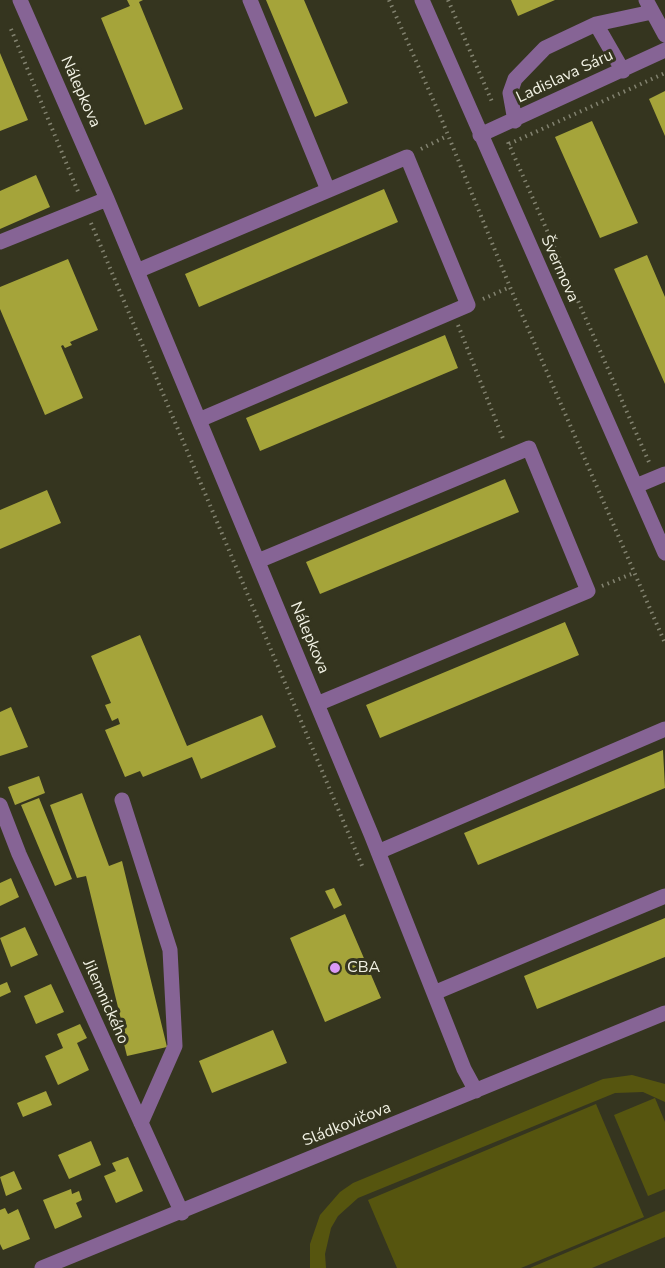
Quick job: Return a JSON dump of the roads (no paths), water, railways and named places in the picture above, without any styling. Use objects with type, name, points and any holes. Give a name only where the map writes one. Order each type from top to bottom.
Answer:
[{"type":"street","name":"Nálepkova","points":[[20,0],[107,199],[476,1091]]},
{"type":"street","points":[[250,0],[328,190]]},
{"type":"street","name":"Švermova","points":[[422,0],[665,552]]},
{"type":"street","points":[[508,124],[510,93],[515,79],[526,65],[545,48],[596,24],[649,6],[665,35]]},
{"type":"street","points":[[596,24],[623,70]]},
{"type":"street","name":"Ladislava Sáru","points":[[480,135],[665,50]]},
{"type":"street","points":[[137,271],[407,157],[468,305],[199,420]]},
{"type":"street","points":[[0,242],[107,199]]},
{"type":"street","points":[[258,561],[529,448],[588,591],[317,704]]},
{"type":"street","points":[[636,486],[660,476]]},
{"type":"street","points":[[378,852],[665,729]]},
{"type":"street","points":[[122,800],[170,950],[175,1046],[141,1123]]},
{"type":"street","name":"Jilemnického","points":[[0,805],[19,855],[182,1213]]},
{"type":"street","points":[[434,993],[665,896]]},
{"type":"street","name":"Sládkovičova","points":[[42,1268],[182,1213],[665,1013]]},
{"type":"place","name":"CBA","points":[[335,968]]}]
